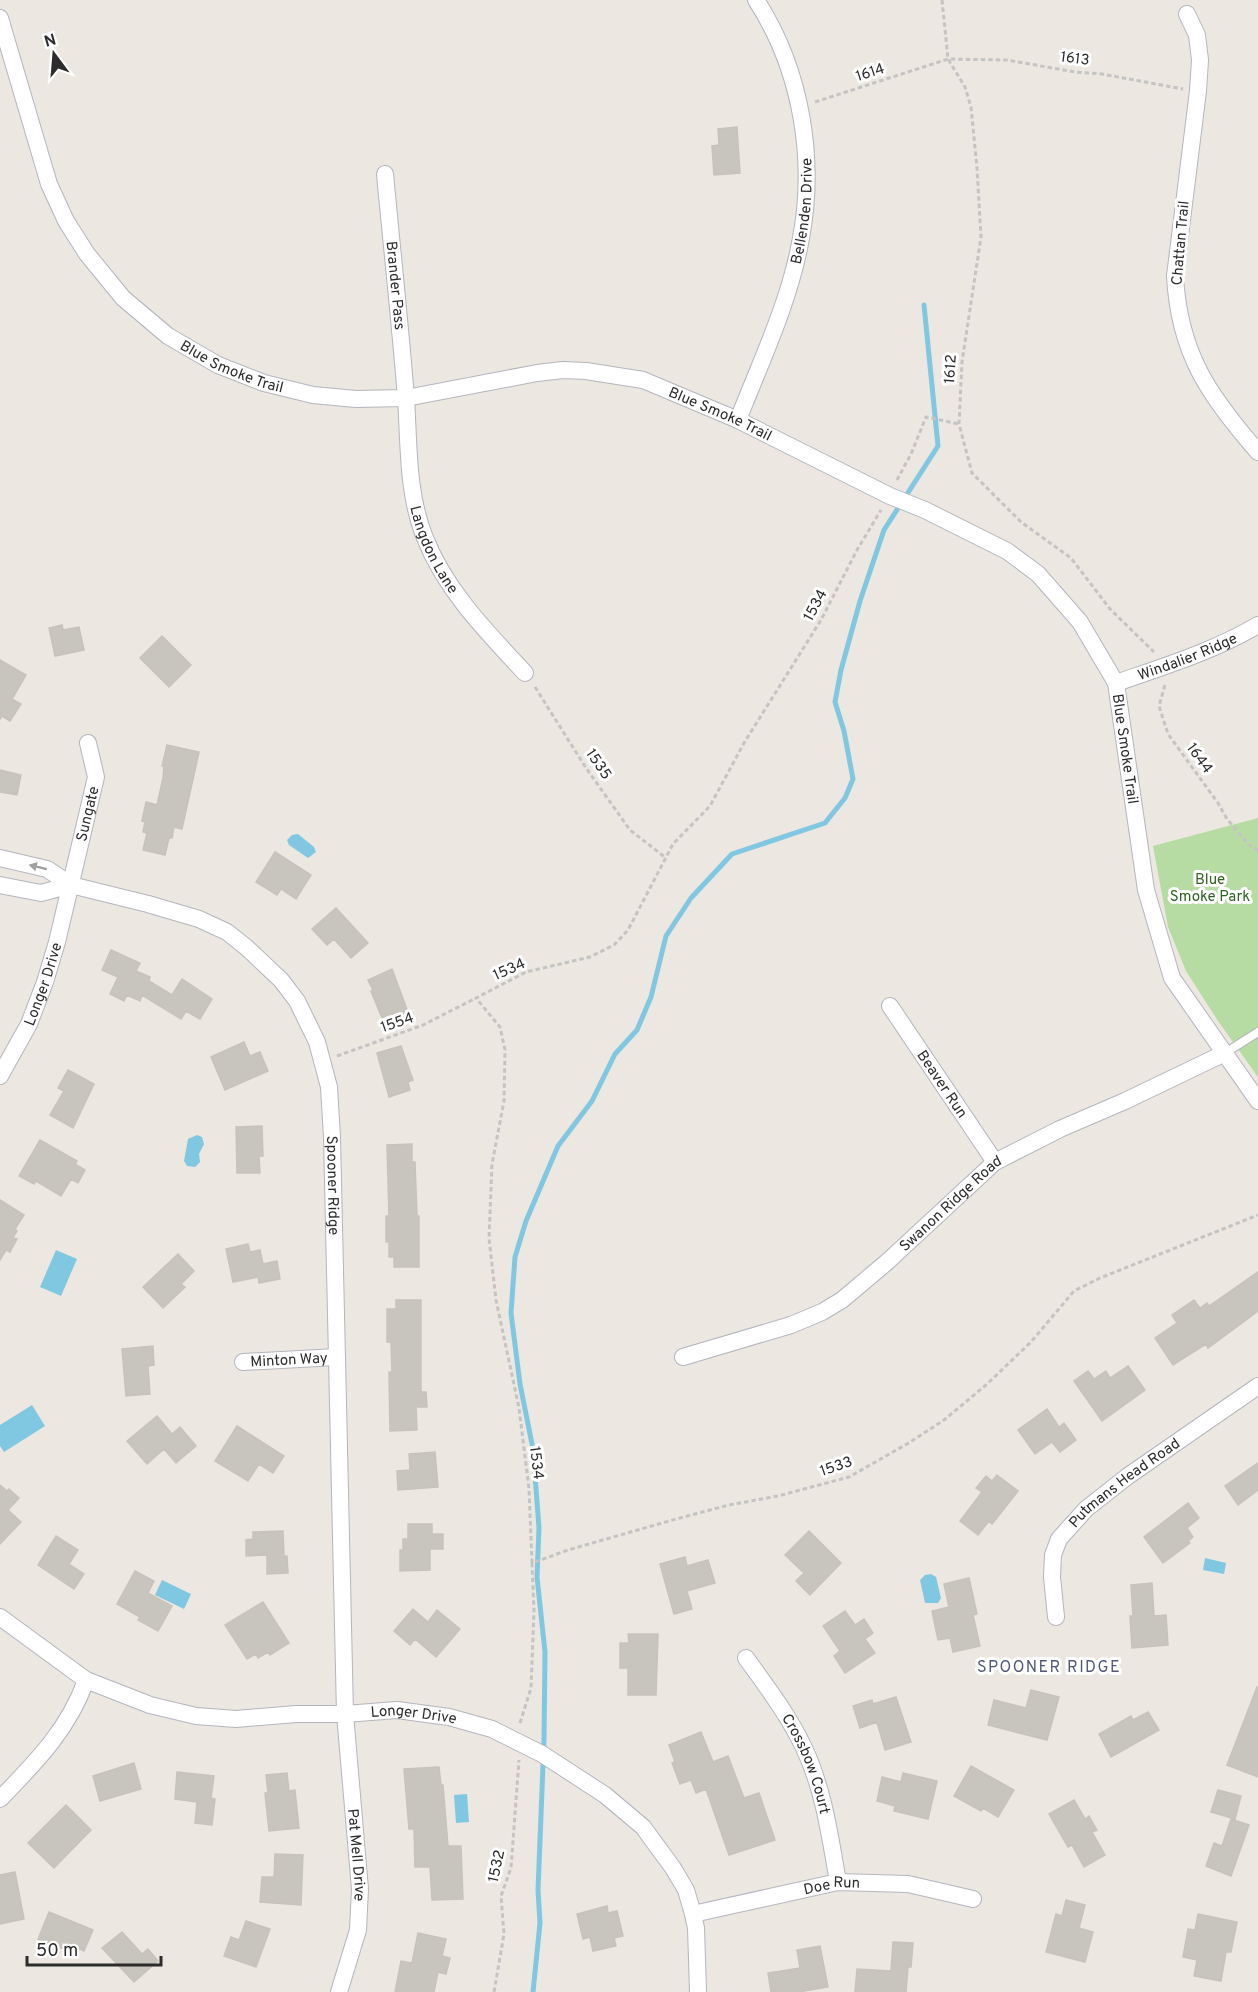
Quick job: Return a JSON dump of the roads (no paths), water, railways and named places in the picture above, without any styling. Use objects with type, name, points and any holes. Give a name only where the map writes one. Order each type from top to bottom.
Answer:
[{"type":"street","name":"Bellenden Drive","points":[[738,420],[781,308],[801,238],[807,175],[805,140],[792,77],[779,41],[756,0]]},
{"type":"street","name":"Chattan Trail","points":[[1187,14],[1197,35],[1200,60],[1175,276],[1177,304],[1184,335],[1197,369],[1218,404],[1258,452]]},
{"type":"street","name":"Blue Smoke Trail","points":[[0,18],[49,184],[66,221],[87,254],[123,298],[168,336],[218,365],[264,383],[313,395],[345,398],[406,398],[537,373],[586,371],[643,380],[738,420],[1007,551],[1038,574],[1080,622],[1116,683],[1144,879],[1154,921],[1172,978],[1258,1101]]},
{"type":"street","name":"Brander Pass","points":[[385,174],[406,398]]},
{"type":"street","name":"Langdon Lane","points":[[406,398],[415,503],[424,537],[445,578],[473,617],[525,673]]},
{"type":"street","name":"Windalier Ridge","points":[[1116,683],[1232,641],[1258,625]]},
{"type":"street","name":"Sungate","points":[[71,885],[96,777],[88,743]]},
{"type":"street","name":"Spooner Ridge","points":[[0,858],[47,869],[71,885],[172,910],[227,932],[266,964],[297,1001],[316,1042],[328,1087],[332,1137],[345,1714]]},
{"type":"street","points":[[0,885],[41,893],[71,885]]},
{"type":"street","name":"Longer Drive","points":[[0,1076],[29,1024],[45,982],[71,885]]},
{"type":"street","name":"Beaver Run","points":[[890,1006],[995,1162]]},
{"type":"street","name":"Swanon Ridge Road","points":[[683,1357],[791,1325],[822,1312],[842,1300],[887,1262],[995,1162],[1060,1129],[1225,1053]]},
{"type":"street","name":"Minton Way","points":[[243,1362],[337,1357]]},
{"type":"street","name":"Putmans Head Road","points":[[1056,1617],[1052,1577],[1053,1555],[1059,1539],[1110,1489],[1258,1386]]},
{"type":"street","name":"Longer Drive","points":[[0,1617],[86,1680],[150,1705],[196,1716],[236,1719],[397,1710],[449,1717],[492,1729],[548,1758],[604,1795],[642,1827],[673,1868],[686,1890],[696,1928],[698,1992]]},
{"type":"street","name":"Crossbow Court","points":[[746,1658],[777,1701],[804,1747],[816,1778],[825,1812],[838,1882]]},
{"type":"street","points":[[0,1799],[42,1755],[78,1705],[86,1680]]},
{"type":"street","name":"Pat Mell Drive","points":[[339,1992],[358,1930],[360,1889],[345,1714]]},
{"type":"street","name":"Doe Run","points":[[693,1914],[838,1882],[908,1884],[973,1899]]},
{"type":"lane","points":[[1225,1053],[1258,1032]]},
{"type":"water","points":[[298,834],[314,847],[316,852],[308,858],[289,845],[287,840],[292,835]]},
{"type":"water","points":[[197,1135],[202,1137],[204,1144],[199,1154],[200,1162],[195,1167],[187,1166],[184,1161],[188,1139]]},
{"type":"water","points":[[56,1250],[77,1259],[61,1296],[40,1287]]},
{"type":"water","points":[[32,1405],[45,1426],[4,1452],[0,1446],[0,1425]]},
{"type":"water","points":[[1205,1558],[1226,1563],[1224,1574],[1203,1570]]},
{"type":"water","points":[[931,1574],[936,1577],[941,1598],[938,1603],[925,1603],[920,1580],[925,1575]]},
{"type":"water","points":[[162,1580],[191,1594],[184,1609],[155,1595]]},
{"type":"water","points":[[467,1794],[469,1822],[456,1823],[454,1795]]},
{"type":"waterway","points":[[533,1992],[540,1923],[538,1890],[545,1652],[537,1577],[539,1528],[533,1449],[520,1384],[511,1313],[515,1257],[526,1221],[558,1146],[592,1101],[615,1054],[637,1030],[651,997],[666,936],[691,898],[732,854],[825,823],[845,798],[853,779],[844,731],[835,702],[841,670],[860,601],[884,530],[938,446],[924,305]]},
{"type":"district","name":"SPOONER RIDGE","points":[[1049,1666]]},
{"type":"park label","name":"Blue Smoke Park","points":[[1210,888]]}]
